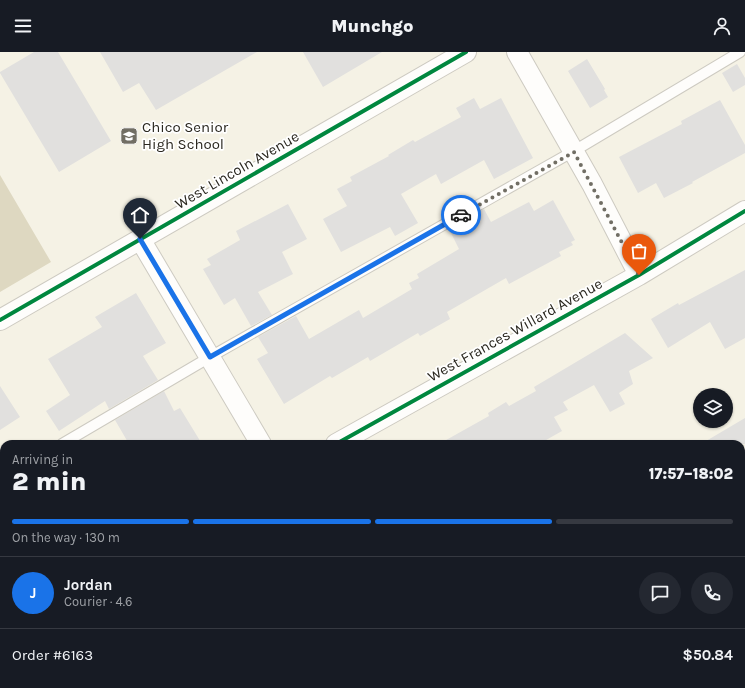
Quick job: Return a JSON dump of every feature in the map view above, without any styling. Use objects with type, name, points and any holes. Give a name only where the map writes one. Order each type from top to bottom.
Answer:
[{"type":"street","name":"West Lincoln Avenue","points":[[0,320],[466,52]]},
{"type":"street","points":[[517,52],[574,152],[639,275]]},
{"type":"street","name":"West Frances Willard Avenue","points":[[343,440],[639,275],[745,211]]},
{"type":"street","points":[[140,239],[259,440]]},
{"type":"lane","points":[[69,440],[210,357],[574,152],[740,52]]},
{"type":"shaded area","points":[[0,175],[51,262],[0,292]]},
{"type":"building","points":[[34,52],[58,52],[111,141],[59,172],[0,73]]},
{"type":"building","points":[[100,52],[257,52],[156,110],[139,83],[123,92]]},
{"type":"building","points":[[303,52],[382,52],[323,87]]},
{"type":"building","points":[[587,59],[605,89],[604,90],[608,97],[590,108],[568,71]]},
{"type":"building","points":[[737,64],[745,78],[745,85],[733,92],[722,73]]},
{"type":"building","points":[[474,98],[480,109],[501,98],[533,158],[494,179],[484,160],[441,184],[436,174],[401,194],[418,223],[395,236],[390,227],[341,252],[323,219],[347,206],[337,189],[352,181],[350,177],[389,156],[388,155],[413,140],[415,142],[461,117],[456,108]]},
{"type":"building","points":[[720,100],[745,145],[745,153],[664,198],[656,183],[638,193],[619,157],[682,124],[681,121]]},
{"type":"building","points":[[553,200],[575,240],[571,242],[573,245],[559,252],[561,256],[509,284],[506,278],[447,312],[450,319],[420,336],[418,333],[370,361],[368,357],[332,378],[330,376],[284,404],[257,359],[268,353],[258,337],[296,316],[309,339],[359,310],[363,318],[412,289],[409,283],[419,278],[417,274],[459,249],[449,229],[484,209],[491,222],[529,202],[534,211]]},
{"type":"building","points":[[288,204],[307,239],[282,252],[293,274],[258,292],[272,315],[251,326],[235,298],[224,305],[203,269],[211,265],[207,259],[240,240],[236,231]]},
{"type":"building","points":[[745,270],[745,338],[725,349],[710,322],[668,348],[651,319],[678,303],[679,305]]},
{"type":"building","points":[[136,293],[166,343],[143,356],[158,380],[109,409],[105,401],[59,431],[46,411],[70,395],[48,359],[102,327],[95,317]]},
{"type":"building","points":[[625,333],[653,358],[629,371],[633,384],[619,393],[625,404],[610,412],[594,385],[563,402],[568,410],[554,417],[562,431],[546,440],[446,440],[489,416],[488,413],[506,402],[509,406],[536,391],[534,387]]},
{"type":"building","points":[[0,386],[20,417],[0,430]]},
{"type":"building","points":[[164,391],[174,411],[180,408],[200,440],[127,440],[115,420]]},
{"type":"building","points":[[745,418],[745,440],[708,440],[728,428],[733,428],[733,425]]},
{"type":"cycle path","points":[[0,320],[466,52]]},
{"type":"cycle path","points":[[343,440],[639,275],[745,211]]},
{"type":"way so far","points":[[461,215],[574,152],[639,275]]},
{"type":"place","name":"Chico Senior High School","points":[[129,136]]},
{"type":"route","points":[[140,239],[210,357],[461,215]]}]
